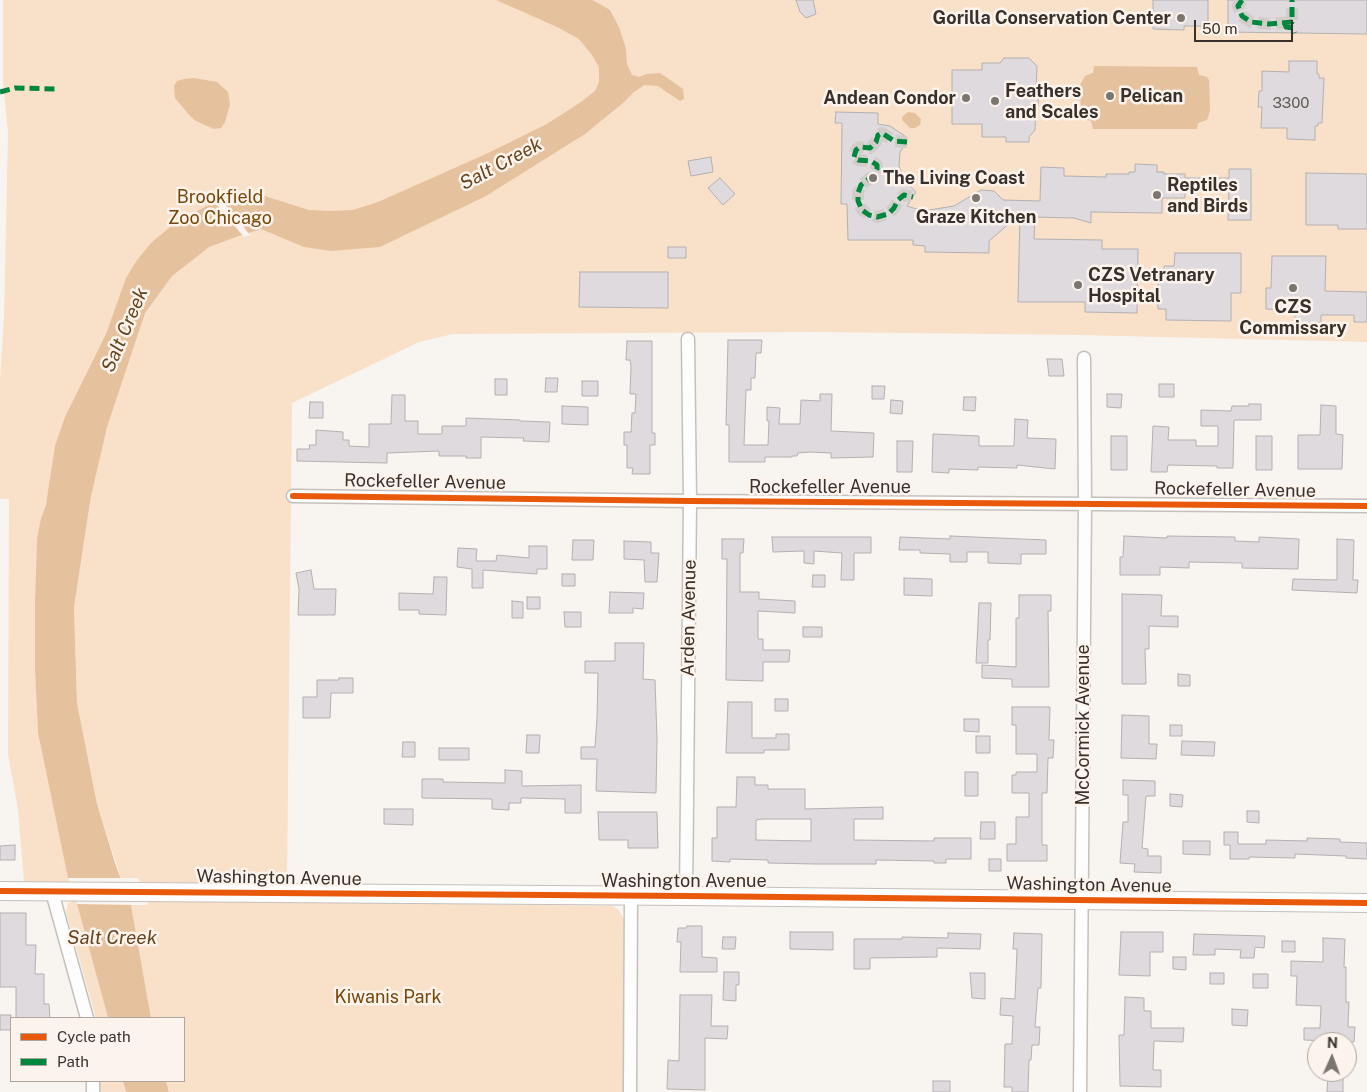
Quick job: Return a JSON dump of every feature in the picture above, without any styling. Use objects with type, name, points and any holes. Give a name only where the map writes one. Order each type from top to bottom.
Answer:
[{"type":"street","name":"Arden Avenue","points":[[686,896],[690,501],[688,339]]},
{"type":"street","name":"McCormick Avenue","points":[[1080,1092],[1085,503],[1084,358]]},
{"type":"street","name":"Rockefeller Avenue","points":[[294,496],[1367,506]]},
{"type":"street","name":"Washington Avenue","points":[[0,891],[686,896],[1366,904]]},
{"type":"street","points":[[52,892],[87,1017]]},
{"type":"street","points":[[630,1092],[631,896]]},
{"type":"green space","name":"Brookfield Zoo Chicago","points":[[3,0],[1367,0],[1367,342],[1080,335],[816,332],[453,334],[419,342],[292,403],[287,884],[140,882],[138,878],[121,878],[97,804],[77,703],[74,607],[91,496],[48,493],[37,538],[35,670],[38,733],[69,882],[24,882],[18,810],[8,754],[9,499],[0,499],[0,379],[4,317],[8,133],[3,81]]},
{"type":"green space","points":[[76,900],[108,1017],[96,1017],[66,912],[68,903]]},
{"type":"green space","name":"Kiwanis Park","points":[[147,900],[612,906],[619,910],[625,921],[624,1092],[169,1092],[166,1082],[185,1082],[185,1017],[151,1017],[131,905],[148,905]]},
{"type":"green space","points":[[98,1082],[123,1082],[126,1092],[98,1092]]},
{"type":"water","name":"Salt Creek","points":[[496,0],[592,0],[598,3],[610,10],[619,27],[626,49],[627,64],[632,75],[639,77],[660,73],[683,89],[684,99],[680,101],[658,86],[644,85],[585,134],[486,196],[380,247],[331,251],[304,247],[261,229],[209,247],[172,276],[145,313],[107,427],[91,496],[74,607],[77,703],[97,804],[116,866],[131,905],[151,1017],[108,1017],[77,904],[68,878],[38,733],[35,670],[35,601],[37,538],[46,504],[55,446],[65,417],[106,334],[126,278],[137,260],[151,243],[175,223],[214,202],[258,194],[309,210],[353,210],[378,202],[486,154],[547,124],[595,91],[599,82],[599,67],[592,55],[579,39],[557,27]]},
{"type":"water","points":[[1094,66],[1197,67],[1199,75],[1207,77],[1209,80],[1210,110],[1207,120],[1198,123],[1197,129],[1093,129],[1091,121],[1085,119],[1081,114],[1080,85],[1085,76],[1093,73]]},
{"type":"water","points":[[194,78],[217,82],[228,92],[230,104],[225,122],[221,128],[214,129],[196,121],[175,98],[174,86],[177,81]]},
{"type":"water","points":[[908,112],[915,113],[921,119],[920,125],[910,128],[902,120],[902,117]]},
{"type":"water","points":[[123,1082],[166,1082],[169,1092],[126,1092]]},
{"type":"pier","points":[[220,198],[250,235],[244,237],[213,200]]},
{"type":"pier","points":[[68,878],[124,878],[134,905],[77,904]]},
{"type":"building","points":[[796,0],[813,0],[816,14],[806,18],[800,12]]},
{"type":"building","name":"Gorilla Conservation Center","points":[[1153,0],[1208,0],[1208,26],[1184,26],[1184,30],[1153,29]]},
{"type":"building","points":[[1228,0],[1367,0],[1367,34],[1228,32]]},
{"type":"building","name":"Feathers and Scales","points":[[1004,58],[1029,58],[1037,66],[1036,89],[1039,89],[1038,106],[1036,106],[1035,130],[1029,137],[1029,142],[1006,142],[1006,137],[982,137],[982,124],[952,124],[952,70],[982,70],[982,63],[1000,63]]},
{"type":"building","points":[[1289,61],[1317,61],[1317,74],[1319,74],[1319,78],[1324,78],[1322,123],[1318,123],[1318,126],[1315,126],[1315,140],[1287,139],[1287,128],[1261,128],[1262,107],[1258,107],[1259,91],[1262,91],[1262,71],[1289,72]]},
{"type":"building","points":[[836,112],[878,113],[878,124],[890,126],[905,136],[906,144],[900,152],[899,166],[905,181],[916,192],[907,206],[923,211],[954,206],[981,190],[994,191],[1003,200],[1040,201],[1041,167],[1064,168],[1064,176],[1106,177],[1106,174],[1129,174],[1129,172],[1135,172],[1135,164],[1157,165],[1157,172],[1185,174],[1185,178],[1229,178],[1229,169],[1251,169],[1251,220],[1228,220],[1229,189],[1185,188],[1185,198],[1162,198],[1162,213],[1091,212],[1091,223],[1074,218],[1035,217],[1034,239],[1102,240],[1102,249],[1138,249],[1137,313],[1085,312],[1085,302],[1018,302],[1020,214],[989,241],[989,253],[925,252],[925,246],[913,245],[913,240],[848,240],[847,204],[841,204],[842,123],[835,123]]},
{"type":"building","points":[[711,157],[713,172],[691,176],[688,161]]},
{"type":"building","points":[[1306,173],[1367,174],[1367,229],[1338,229],[1338,225],[1306,225]]},
{"type":"building","points":[[720,178],[735,194],[723,205],[708,188]]},
{"type":"building","points":[[668,247],[686,247],[686,258],[668,258]]},
{"type":"building","points":[[1175,253],[1241,253],[1241,293],[1231,293],[1231,321],[1166,320],[1166,309],[1158,309],[1158,281],[1164,281],[1164,266],[1174,266]]},
{"type":"building","name":"CZS Commissary","points":[[1272,256],[1326,256],[1325,291],[1367,292],[1367,322],[1354,322],[1354,315],[1321,315],[1321,323],[1295,323],[1295,310],[1266,309],[1266,288],[1271,288]]},
{"type":"building","points":[[580,272],[668,272],[668,308],[579,307]]},
{"type":"building","points":[[728,340],[762,340],[761,353],[756,353],[755,378],[751,378],[751,390],[746,390],[744,445],[768,445],[769,421],[767,421],[767,407],[780,408],[779,424],[800,424],[801,400],[820,401],[820,394],[832,394],[831,431],[874,433],[873,457],[831,458],[831,453],[810,452],[798,453],[797,456],[792,457],[765,457],[765,462],[729,462],[729,425],[726,425]]},
{"type":"building","points":[[627,341],[652,341],[652,433],[655,433],[655,445],[650,445],[650,474],[632,474],[633,468],[627,468],[627,445],[624,445],[624,432],[631,432],[636,394],[630,394],[631,367],[630,360],[626,360]]},
{"type":"building","points":[[1047,359],[1062,359],[1064,376],[1049,376]]},
{"type":"building","points":[[546,378],[558,378],[557,392],[545,392]]},
{"type":"building","points":[[495,379],[507,379],[507,395],[495,395]]},
{"type":"building","points":[[582,381],[598,381],[598,396],[582,396]]},
{"type":"building","points":[[1159,384],[1174,384],[1174,397],[1159,397]]},
{"type":"building","points":[[872,386],[885,386],[884,399],[872,399]]},
{"type":"building","points":[[1107,394],[1122,394],[1121,408],[1107,407]]},
{"type":"building","points":[[392,395],[405,395],[405,421],[418,421],[418,434],[442,434],[442,426],[466,426],[466,418],[520,420],[550,422],[549,442],[523,441],[524,438],[481,437],[481,458],[439,456],[439,451],[387,453],[387,463],[297,461],[297,449],[310,449],[309,445],[316,445],[316,430],[343,432],[343,440],[349,440],[349,446],[369,447],[369,424],[391,424]]},
{"type":"building","points":[[964,397],[976,397],[975,411],[963,410]]},
{"type":"building","points":[[891,400],[903,401],[902,414],[890,413]]},
{"type":"building","points":[[310,402],[323,402],[323,418],[309,418]]},
{"type":"building","points":[[1249,404],[1261,404],[1261,420],[1234,420],[1233,468],[1168,465],[1167,472],[1151,472],[1153,426],[1169,427],[1168,440],[1196,440],[1196,446],[1218,446],[1218,426],[1201,426],[1201,410],[1231,411],[1232,406],[1249,406]]},
{"type":"building","points":[[1321,405],[1336,406],[1336,434],[1343,435],[1342,469],[1298,469],[1298,435],[1320,435]]},
{"type":"building","points":[[562,406],[588,407],[588,425],[562,424]]},
{"type":"building","points":[[1015,419],[1028,420],[1027,438],[1056,439],[1055,469],[1017,465],[1017,468],[978,467],[978,470],[949,469],[949,473],[932,472],[933,434],[979,436],[979,446],[1014,446]]},
{"type":"building","points":[[1111,436],[1127,436],[1127,470],[1111,470]]},
{"type":"building","points":[[1256,436],[1272,436],[1272,470],[1256,470]]},
{"type":"building","points":[[897,441],[913,441],[912,472],[897,472]]},
{"type":"building","points":[[950,536],[1046,540],[1046,554],[1021,554],[1021,564],[988,563],[988,552],[967,552],[967,562],[950,562],[950,554],[920,553],[920,550],[899,550],[900,537],[950,539]]},
{"type":"building","points":[[1124,536],[1167,538],[1167,536],[1235,537],[1235,541],[1259,542],[1259,537],[1299,539],[1298,569],[1242,568],[1242,563],[1189,562],[1189,568],[1160,567],[1160,575],[1120,575],[1120,557],[1123,557]]},
{"type":"building","points":[[772,537],[871,537],[871,553],[854,553],[854,580],[841,580],[842,553],[814,551],[814,564],[804,563],[804,551],[773,552]]},
{"type":"building","points":[[722,539],[744,539],[743,553],[740,553],[740,592],[759,592],[759,599],[795,601],[795,613],[758,611],[758,639],[763,639],[763,650],[790,650],[789,662],[763,662],[763,681],[726,680],[727,559],[722,559]]},
{"type":"building","points":[[1337,539],[1354,540],[1353,580],[1358,580],[1357,593],[1292,590],[1293,579],[1337,580]]},
{"type":"building","points":[[573,540],[594,540],[593,560],[572,560]]},
{"type":"building","points":[[624,541],[651,542],[651,553],[659,553],[657,582],[645,582],[644,560],[624,559]]},
{"type":"building","points":[[529,546],[547,546],[547,569],[537,569],[537,574],[483,570],[483,588],[472,588],[472,569],[457,567],[458,548],[477,549],[476,561],[496,561],[497,555],[529,558]]},
{"type":"building","points":[[311,570],[314,589],[336,589],[335,615],[298,615],[299,589],[296,573]]},
{"type":"building","points":[[562,574],[575,574],[575,586],[562,586]]},
{"type":"building","points":[[813,575],[825,575],[825,587],[812,587]]},
{"type":"building","points":[[434,577],[447,577],[446,615],[419,614],[419,610],[399,610],[399,593],[433,594]]},
{"type":"building","points":[[904,578],[932,579],[932,596],[904,595]]},
{"type":"building","points":[[610,592],[644,593],[643,609],[633,608],[633,613],[609,613]]},
{"type":"building","points":[[1122,594],[1162,595],[1161,616],[1178,616],[1178,627],[1149,626],[1149,649],[1145,649],[1146,684],[1122,684]]},
{"type":"building","points":[[1019,595],[1051,595],[1051,611],[1048,611],[1049,687],[1012,687],[1012,679],[982,678],[982,665],[1016,667],[1016,618],[1019,618]]},
{"type":"building","points":[[527,597],[540,597],[540,609],[527,609]]},
{"type":"building","points":[[512,601],[523,602],[523,618],[512,618]]},
{"type":"building","points":[[979,603],[991,603],[988,663],[976,663]]},
{"type":"building","points":[[564,612],[581,612],[581,627],[565,627]]},
{"type":"building","points":[[803,627],[822,627],[822,637],[803,637]]},
{"type":"building","points":[[615,643],[644,643],[643,679],[655,680],[656,793],[596,791],[597,759],[581,759],[581,747],[595,747],[597,718],[598,673],[585,673],[585,661],[615,661]]},
{"type":"building","points":[[1178,674],[1190,675],[1190,686],[1178,686]]},
{"type":"building","points":[[339,678],[353,678],[353,693],[331,693],[330,718],[303,718],[303,697],[317,697],[317,680],[339,680]]},
{"type":"building","points":[[775,699],[788,699],[788,711],[775,711]]},
{"type":"building","points":[[728,702],[752,702],[752,738],[776,738],[776,734],[789,734],[789,750],[764,750],[764,753],[726,753]]},
{"type":"building","points":[[1012,707],[1050,707],[1049,740],[1054,740],[1053,758],[1048,758],[1047,793],[1042,793],[1042,845],[1047,845],[1047,861],[1007,861],[1007,844],[1016,844],[1016,817],[1029,817],[1029,793],[1012,793],[1012,775],[1016,775],[1016,772],[1037,772],[1037,754],[1016,754],[1016,725],[1012,725]]},
{"type":"building","points":[[1122,715],[1149,716],[1149,744],[1157,744],[1156,759],[1121,758]]},
{"type":"building","points":[[964,719],[979,719],[979,732],[964,731]]},
{"type":"building","points":[[1170,725],[1182,725],[1182,736],[1170,736]]},
{"type":"building","points":[[527,735],[540,735],[539,753],[526,753]]},
{"type":"building","points":[[976,736],[990,736],[990,753],[976,753]]},
{"type":"building","points":[[1182,741],[1215,742],[1214,756],[1181,755]]},
{"type":"building","points":[[403,742],[415,742],[415,757],[402,757]]},
{"type":"building","points":[[439,748],[469,748],[469,760],[439,760]]},
{"type":"building","points":[[505,770],[522,771],[522,786],[581,785],[581,813],[565,813],[565,799],[521,798],[521,803],[509,803],[509,810],[492,809],[492,799],[422,798],[422,779],[443,779],[443,782],[505,783]]},
{"type":"building","points":[[965,772],[978,772],[978,796],[965,796]]},
{"type":"building","points":[[737,777],[755,777],[755,785],[768,785],[768,789],[805,789],[805,809],[883,807],[883,819],[854,819],[854,840],[934,841],[934,838],[971,838],[971,859],[946,859],[946,863],[876,860],[876,864],[768,863],[768,860],[730,859],[730,862],[712,861],[712,838],[717,838],[717,807],[736,807]],"holes":[[[811,819],[811,841],[756,840],[756,820]]]},
{"type":"building","points":[[1123,780],[1155,781],[1155,796],[1146,796],[1142,848],[1148,849],[1148,856],[1161,856],[1161,873],[1134,872],[1135,864],[1120,863],[1123,822],[1128,822],[1128,795],[1123,795]]},
{"type":"building","points":[[1170,794],[1183,795],[1182,807],[1170,806]]},
{"type":"building","points":[[384,809],[413,809],[413,825],[384,824]]},
{"type":"building","points":[[1247,811],[1259,811],[1259,823],[1247,822]]},
{"type":"building","points":[[598,812],[657,812],[658,848],[628,848],[628,840],[599,840]]},
{"type":"building","points":[[981,822],[995,822],[995,839],[980,839]]},
{"type":"building","points":[[1224,832],[1238,832],[1238,844],[1266,844],[1266,840],[1307,841],[1307,838],[1340,839],[1340,842],[1367,843],[1367,859],[1346,858],[1346,856],[1295,854],[1295,858],[1249,857],[1249,859],[1230,859],[1230,845],[1224,845]]},
{"type":"building","points":[[1183,841],[1210,841],[1210,855],[1183,854]]},
{"type":"building","points":[[15,845],[15,860],[0,860],[0,846]]},
{"type":"building","points":[[989,859],[1001,859],[1001,871],[989,871]]},
{"type":"building","points":[[0,913],[26,913],[26,945],[36,945],[35,974],[44,974],[44,1004],[49,1004],[50,1017],[16,1017],[16,987],[0,987]]},
{"type":"building","points":[[687,926],[702,926],[702,957],[717,958],[717,972],[680,972],[681,942],[677,942],[678,928],[686,928]]},
{"type":"building","points":[[790,932],[833,932],[833,950],[790,949]]},
{"type":"building","points":[[1121,932],[1163,932],[1163,952],[1150,952],[1150,976],[1119,975]]},
{"type":"building","points":[[948,933],[981,934],[980,949],[937,948],[937,957],[870,958],[870,969],[854,969],[854,939],[948,938]]},
{"type":"building","points":[[1014,933],[1042,934],[1041,988],[1038,988],[1035,1027],[1040,1027],[1039,1045],[1032,1045],[1031,1060],[1029,1060],[1028,1092],[1012,1092],[1012,1087],[1004,1087],[1005,1044],[1012,1044],[1013,1016],[1000,1015],[1001,998],[1015,999],[1017,949],[1013,949]]},
{"type":"building","points":[[1194,934],[1265,936],[1264,948],[1255,947],[1254,958],[1240,958],[1241,950],[1215,949],[1215,955],[1193,955]]},
{"type":"building","points":[[723,937],[736,937],[735,949],[722,949]]},
{"type":"building","points":[[1323,938],[1345,939],[1344,967],[1346,967],[1346,1002],[1349,1002],[1348,1027],[1355,1027],[1355,1032],[1307,1032],[1307,1040],[1304,1040],[1304,1028],[1320,1028],[1321,1006],[1296,1005],[1297,976],[1291,976],[1291,961],[1323,962]]},
{"type":"building","points":[[1282,941],[1295,941],[1295,952],[1282,952]]},
{"type":"building","points":[[1173,957],[1186,957],[1186,970],[1173,969]]},
{"type":"building","points":[[724,972],[739,972],[739,985],[736,985],[736,1001],[723,1000]]},
{"type":"building","points":[[970,973],[985,973],[985,999],[972,998]]},
{"type":"building","points":[[1210,973],[1224,973],[1224,984],[1210,984]]},
{"type":"building","points":[[1253,974],[1268,974],[1268,988],[1253,988]]},
{"type":"building","points":[[680,995],[712,995],[711,1026],[728,1026],[727,1039],[705,1038],[705,1090],[667,1089],[668,1060],[679,1061]]},
{"type":"building","points":[[1125,997],[1144,998],[1144,1011],[1151,1011],[1151,1028],[1184,1028],[1183,1042],[1154,1041],[1153,1070],[1161,1070],[1161,1087],[1120,1086],[1119,1035],[1124,1035]]},
{"type":"building","points":[[1232,1009],[1248,1010],[1247,1026],[1232,1025]]},
{"type":"building","points":[[0,1015],[11,1015],[10,1030],[0,1030]]},
{"type":"building","points":[[933,1081],[950,1081],[950,1092],[933,1092]]},
{"type":"building","points":[[1328,1082],[1343,1082],[1343,1092],[1327,1092]]},
{"type":"tunnel","points":[[1242,0],[1238,6],[1242,16],[1251,22],[1269,24],[1292,22],[1292,0]]},
{"type":"tunnel","points":[[907,142],[894,141],[882,133],[878,135],[876,142],[870,148],[860,147],[856,150],[854,157],[858,160],[871,161],[877,165],[874,175],[861,185],[858,201],[862,210],[869,215],[877,217],[888,214],[904,195],[913,197]]},
{"type":"marked path","points":[[1242,0],[1238,6],[1242,16],[1251,22],[1269,24],[1292,22],[1292,0]]},
{"type":"marked path","points":[[1285,24],[1286,27],[1293,28],[1295,33]]},
{"type":"marked path","points":[[0,92],[15,88],[55,89]]},
{"type":"marked path","points":[[907,142],[894,141],[882,133],[878,135],[876,142],[870,148],[860,147],[856,150],[854,157],[858,160],[871,161],[877,165],[874,175],[861,185],[858,201],[862,210],[869,215],[877,217],[888,214],[904,195],[913,197]]},
{"type":"cycle path","points":[[293,496],[1367,506]]},
{"type":"cycle path","points":[[0,891],[1367,903]]},
{"type":"place","name":"Gorilla Conservation Center","points":[[1181,18]]},
{"type":"place","name":"Pelican","points":[[1110,96]]},
{"type":"place","name":"Andean Condor","points":[[966,98]]},
{"type":"place","name":"Feathers and Scales","points":[[995,101]]},
{"type":"place","name":"The Living Coast","points":[[873,178]]},
{"type":"place","name":"Reptiles and Birds","points":[[1157,195]]},
{"type":"place","name":"Graze Kitchen","points":[[976,198]]},
{"type":"place","name":"CZS Vetranary Hospital","points":[[1078,285]]},
{"type":"place","name":"CZS Commissary","points":[[1293,288]]}]
